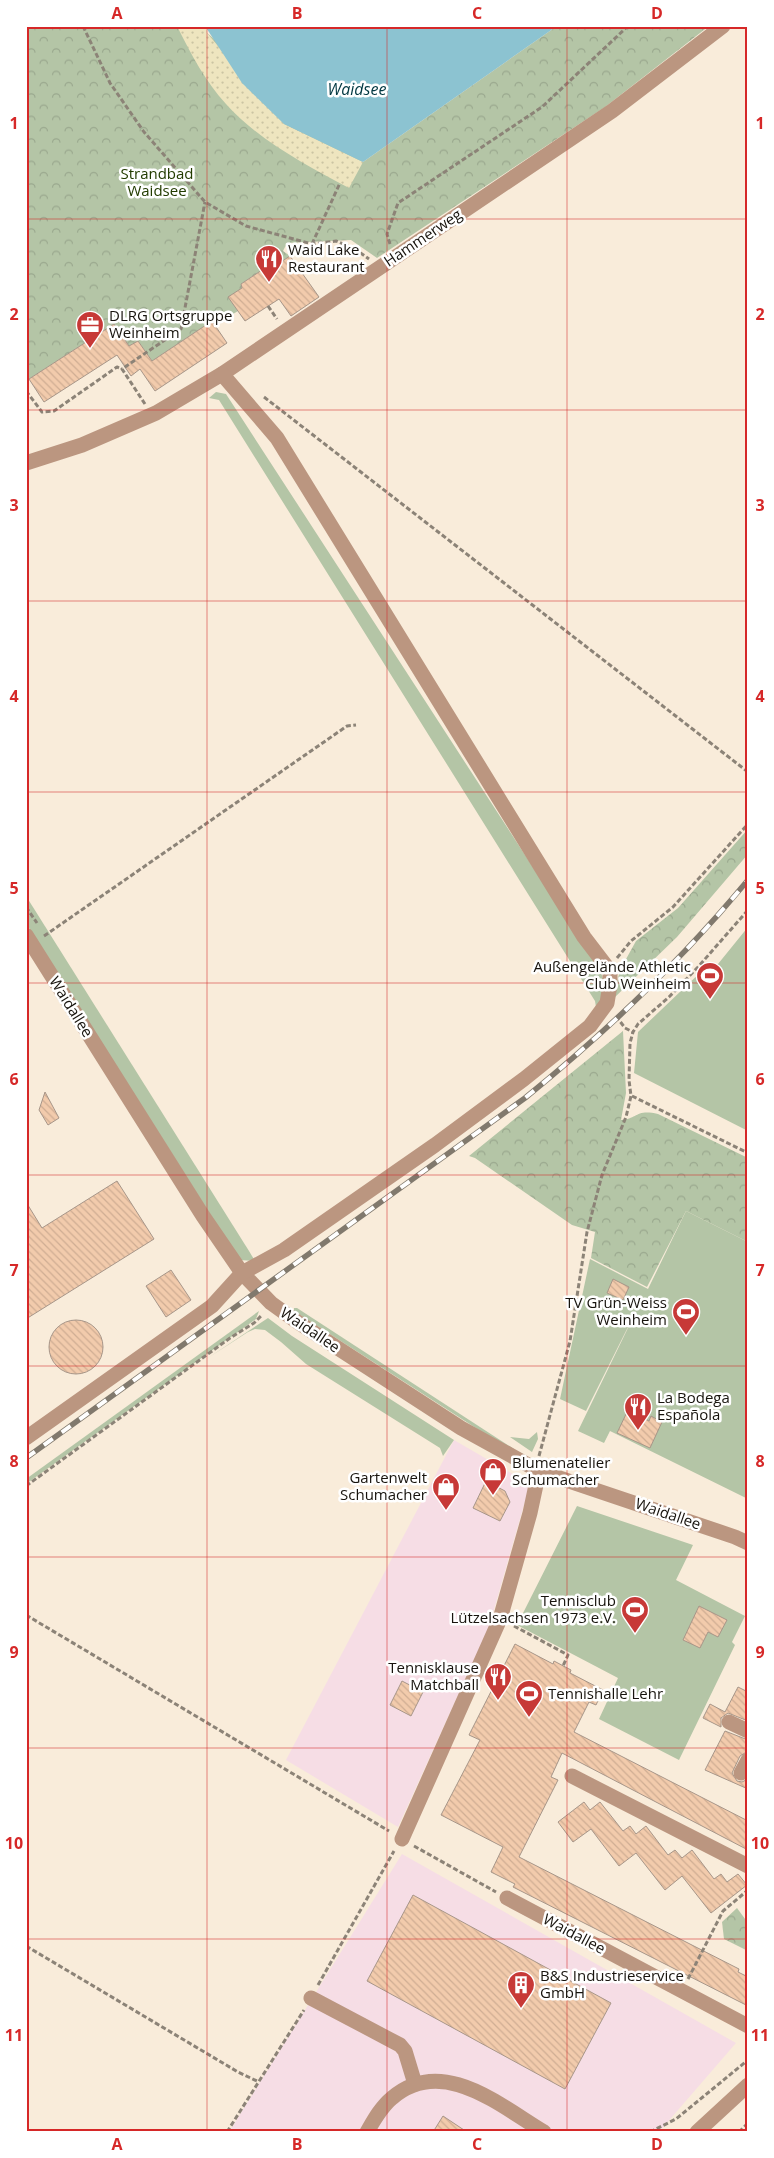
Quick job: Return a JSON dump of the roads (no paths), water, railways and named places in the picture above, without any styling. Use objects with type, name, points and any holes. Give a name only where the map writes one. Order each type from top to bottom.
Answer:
[{"type":"street","name":"Hammerweg","points":[[26,463],[82,445],[152,414],[222,374],[612,111],[723,26]]},
{"type":"street","points":[[26,1438],[212,1306],[242,1273],[284,1250],[435,1146],[524,1079],[590,1026],[607,1003],[610,971],[584,937],[277,438],[222,374]]},
{"type":"street","name":"Waidallee","points":[[26,935],[203,1216],[242,1273],[271,1303],[461,1428],[538,1464],[748,1544]]},
{"type":"street","points":[[402,1839],[500,1619],[530,1513],[538,1464]]},
{"type":"street","points":[[729,1722],[748,1732]]},
{"type":"street","points":[[572,1776],[748,1866]]},
{"type":"street","name":"Waidallee","points":[[507,1898],[748,2026]]},
{"type":"street","points":[[311,1998],[400,2045],[405,2051],[415,2084]]},
{"type":"street","points":[[366,2132],[390,2099],[415,2084],[434,2081],[452,2082],[477,2091],[544,2132]]},
{"type":"street","points":[[705,2129],[748,2084]]},
{"type":"water","name":"Waidsee","points":[[205,26],[557,26],[363,162],[284,124],[242,83]]},
{"type":"railway","points":[[26,1458],[525,1098],[584,1048],[641,995],[696,939],[748,880]]},
{"type":"place","name":"Waid Lake Restaurant","points":[[269,283]]},
{"type":"place","name":"DLRG Ortsgruppe Weinheim","points":[[90,349]]},
{"type":"place","name":"Außengelände Athletic Club Weinheim","points":[[710,1000]]},
{"type":"place","name":"TV Grün-Weiss Weinheim","points":[[686,1336]]},
{"type":"place","name":"La Bodega Española","points":[[638,1431]]},
{"type":"place","name":"Blumenatelier Schumacher","points":[[493,1496]]},
{"type":"place","name":"Gartenwelt Schumacher","points":[[446,1511]]},
{"type":"place","name":"Tennisclub Lützelsachsen 1973 e.V.","points":[[635,1634]]},
{"type":"place","name":"Tennisklause Matchball","points":[[498,1701]]},
{"type":"place","name":"Tennishalle Lehr","points":[[529,1718]]},
{"type":"place","name":"B&S Industrieservice GmbH","points":[[521,2009]]},
{"type":"park label","name":"Strandbad Waidsee","points":[[157,182]]}]
